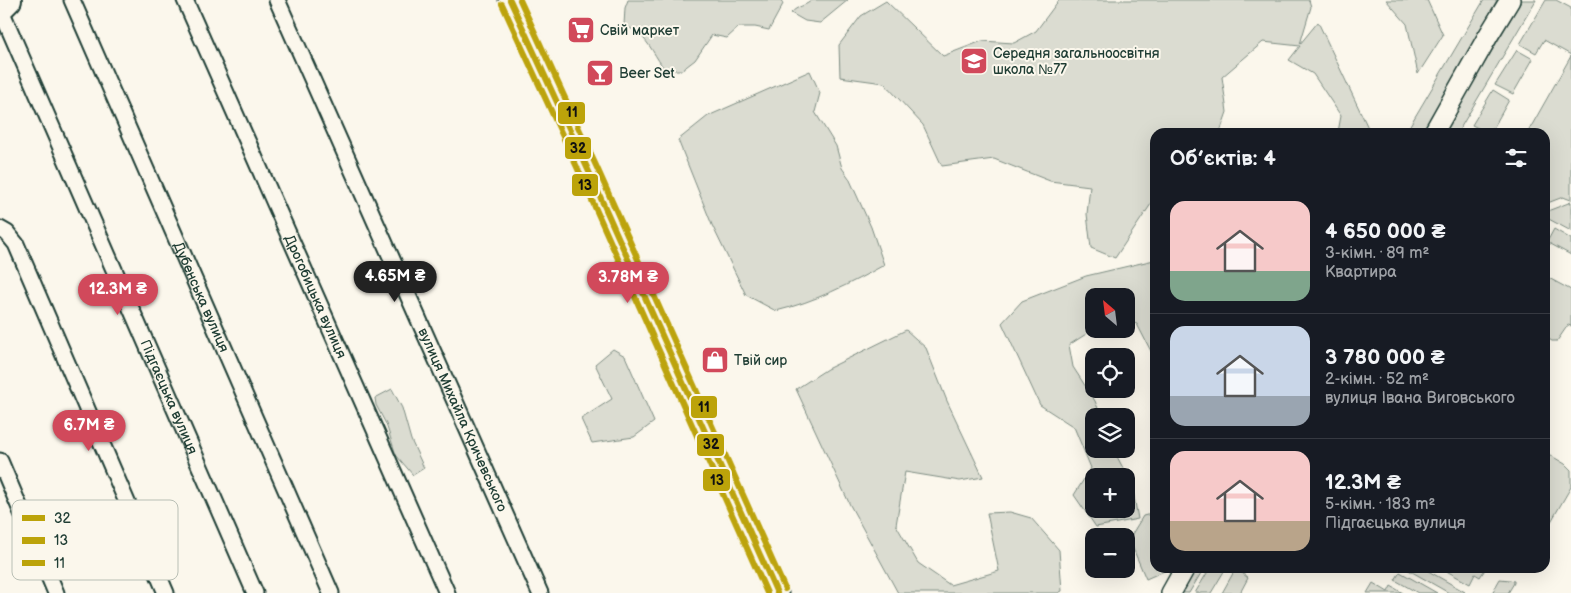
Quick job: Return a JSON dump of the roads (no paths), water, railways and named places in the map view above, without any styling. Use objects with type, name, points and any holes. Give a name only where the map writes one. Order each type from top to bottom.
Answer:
[{"type":"main road","points":[[0,9],[9,0]]},
{"type":"main road","points":[[510,0],[590,174],[777,593]]},
{"type":"street","name":"Дубенська вулиця","points":[[72,0],[332,593]]},
{"type":"street","name":"Дрогобицька вулиця","points":[[185,0],[447,593]]},
{"type":"street","name":"вулиця Михайла Кричевського","points":[[277,0],[540,593]]},
{"type":"street","points":[[1436,128],[1510,0]]},
{"type":"street","name":"Підгаєцька вулиця","points":[[0,9],[255,593]]},
{"type":"street","points":[[0,229],[7,233],[16,244],[126,500]]},
{"type":"street","points":[[0,461],[17,500]]},
{"type":"street","points":[[1171,593],[1183,573]]},
{"type":"street","points":[[50,580],[56,593]]},
{"type":"street","points":[[160,580],[166,593]]},
{"type":"place","name":"Свій маркет","points":[[581,30]]},
{"type":"place","name":"Середня загальноосвітня школа №77","points":[[974,61]]},
{"type":"place","name":"Beer Set","points":[[600,73]]},
{"type":"place","name":"Твій сир","points":[[715,360]]}]
